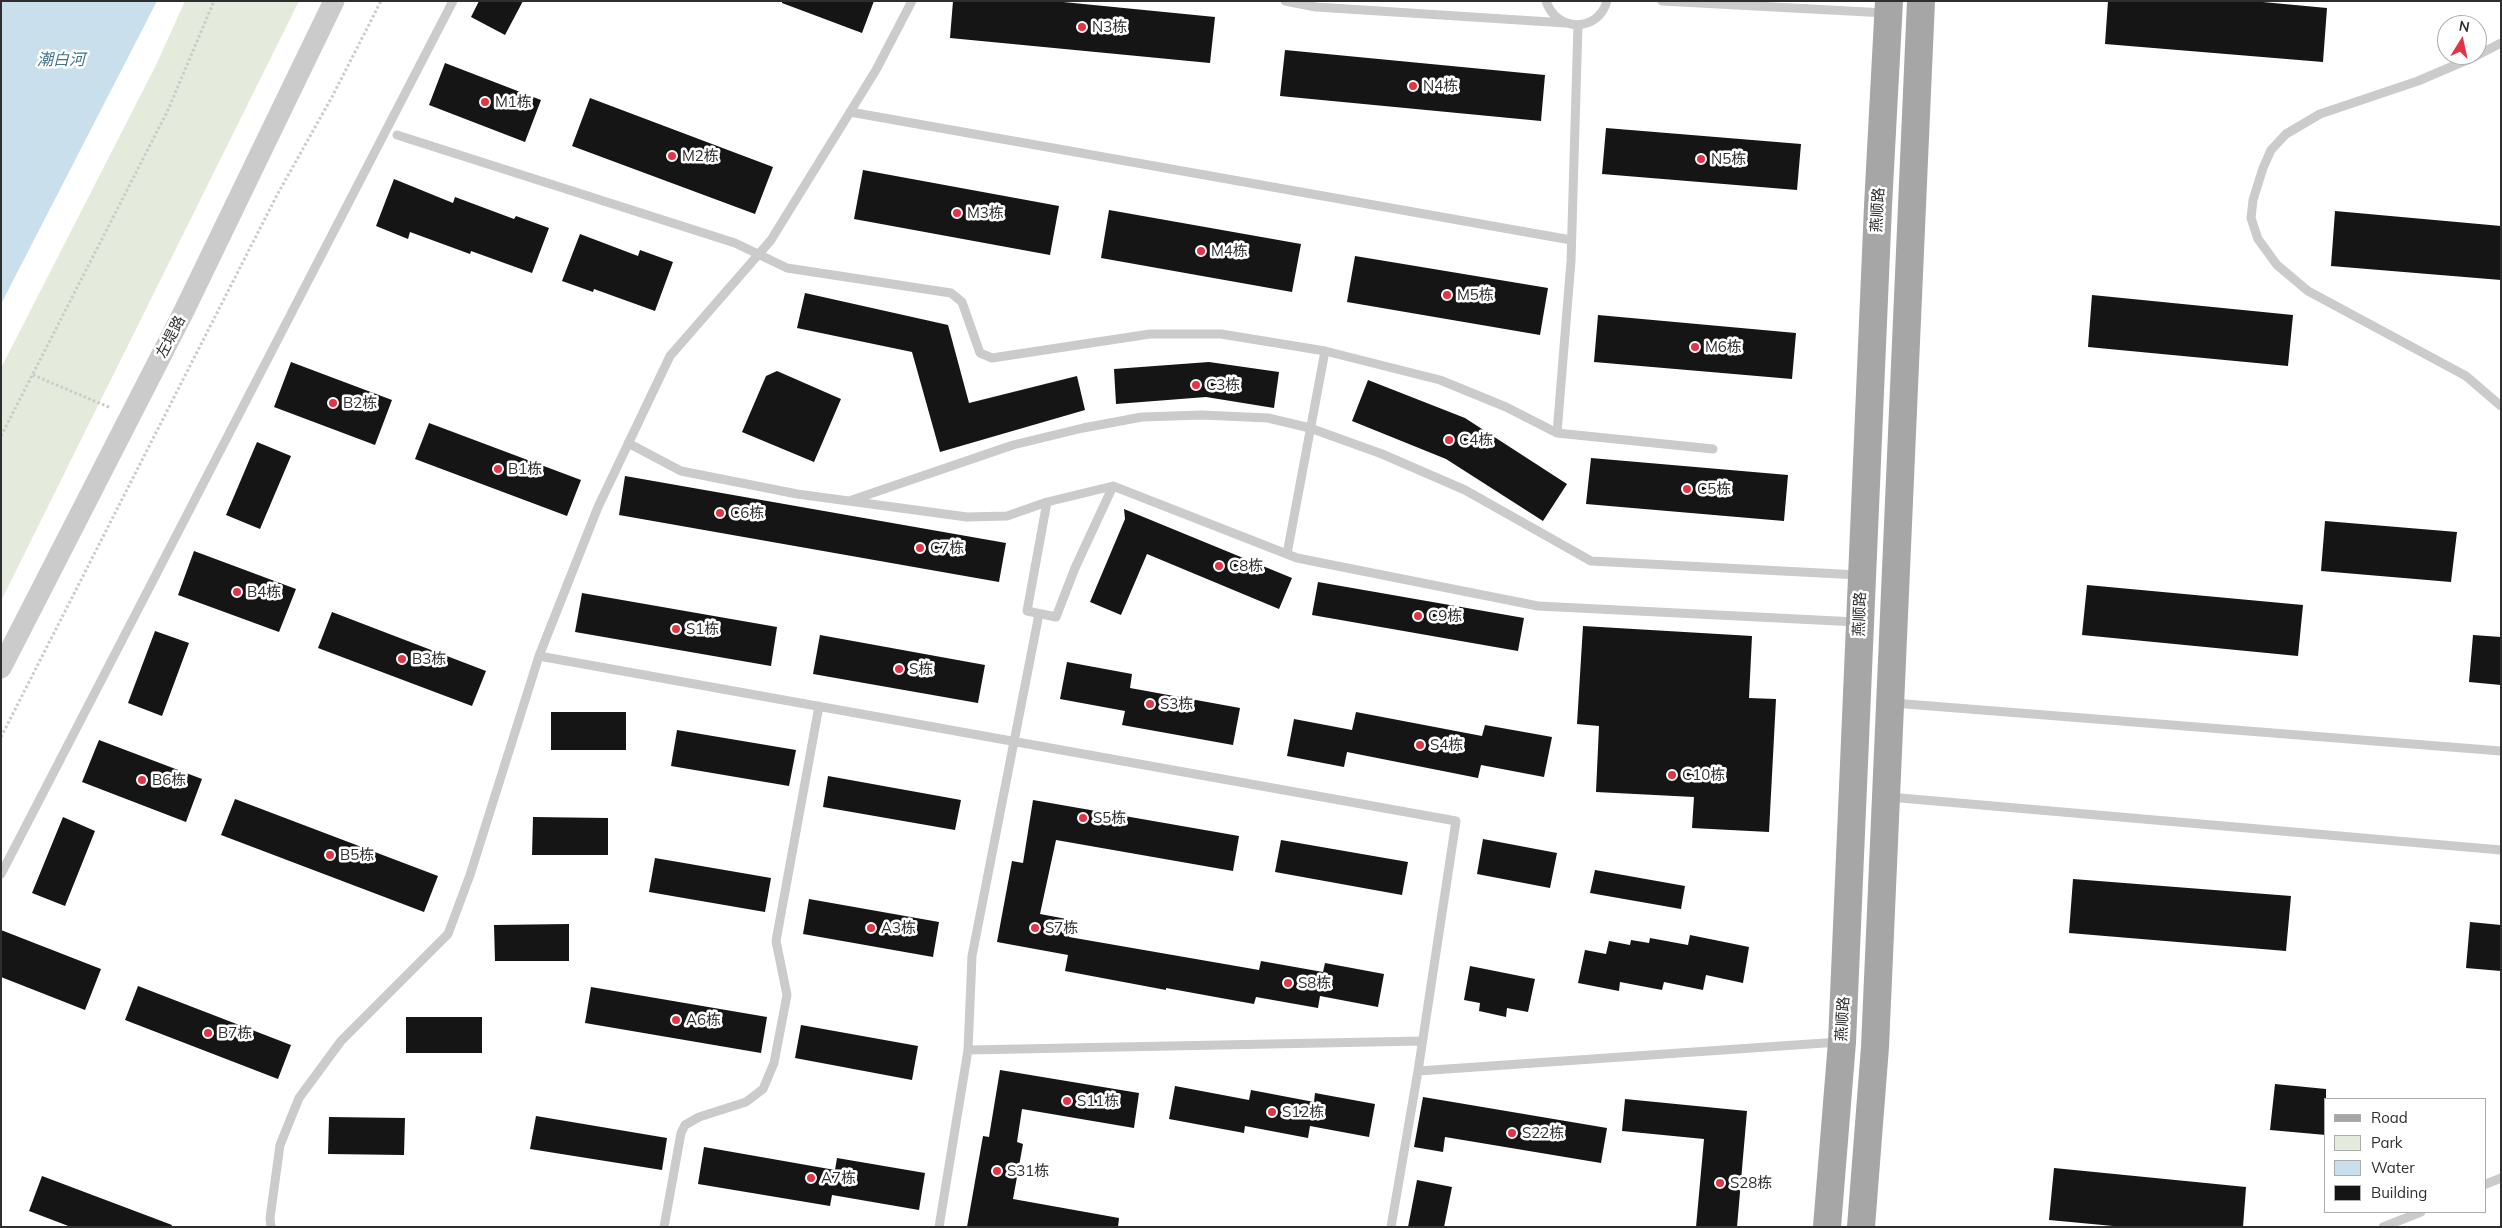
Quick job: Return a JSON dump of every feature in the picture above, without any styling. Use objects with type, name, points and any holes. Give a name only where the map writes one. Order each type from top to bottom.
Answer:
[{"type":"main road","points":[[1861,1227],[1875,1047],[1920,1]]},
{"type":"main road","name":"燕顺路","points":[[1827,1227],[1842,1042],[1889,7]]},
{"type":"street","name":"左堤路","points":[[1,668],[183,313],[334,1]]},
{"type":"lane","points":[[1,874],[453,1]]},
{"type":"lane","points":[[271,1227],[270,1218],[280,1145],[299,1098],[341,1041],[448,934],[470,875],[539,656],[598,507],[670,356],[771,240],[876,70],[912,1]]},
{"type":"lane","points":[[1285,1],[1316,7],[1578,25],[1595,19],[1604,10],[1607,1]]},
{"type":"lane","points":[[1546,1],[1555,17],[1566,23]]},
{"type":"lane","points":[[1662,1],[1889,7]]},
{"type":"lane","points":[[1557,433],[1571,261],[1578,25]]},
{"type":"lane","points":[[2501,42],[2474,57],[2418,81],[2320,114],[2286,134],[2271,150],[2262,168],[2251,218],[2258,239],[2277,265],[2308,291],[2466,376],[2501,406]]},
{"type":"lane","points":[[850,112],[1571,240]]},
{"type":"lane","points":[[397,135],[735,243],[787,268],[951,293],[962,302],[980,353],[992,358],[1150,334],[1221,334],[1325,351],[1440,380],[1506,407],[1557,433],[1713,449]]},
{"type":"lane","points":[[1287,554],[1325,351]]},
{"type":"lane","points":[[849,501],[1013,445],[1083,428],[1142,417],[1202,415],[1268,418],[1310,428],[1382,454],[1465,490],[1591,561],[1862,575]]},
{"type":"lane","points":[[628,443],[681,471],[798,494],[967,517],[1007,516],[1047,502],[1113,486],[1287,554],[1538,606],[1860,622]]},
{"type":"lane","points":[[1047,502],[1027,612],[1056,617],[1075,568],[1113,486]]},
{"type":"lane","points":[[939,1227],[968,1050],[972,956],[987,866],[1015,742],[1038,614]]},
{"type":"lane","points":[[539,656],[1456,821],[1418,1071],[1391,1227]]},
{"type":"lane","points":[[1890,703],[2501,751]]},
{"type":"lane","points":[[664,1227],[681,1133],[685,1125],[699,1116],[746,1102],[763,1089],[774,1063],[787,995],[776,941],[819,706]]},
{"type":"lane","points":[[1886,797],[2501,850]]},
{"type":"lane","points":[[968,1050],[1422,1041]]},
{"type":"lane","points":[[1418,1071],[1842,1042]]},
{"type":"lane","points":[[2487,1184],[2501,1178]]},
{"type":"lane","points":[[2383,1227],[2418,1213]]},
{"type":"path","points":[[1,436],[168,110],[214,1]]},
{"type":"path","points":[[1,737],[272,204],[332,97],[381,1]]},
{"type":"path","points":[[33,375],[130,416]]},
{"type":"green space","points":[[185,1],[299,1],[1,601],[1,368],[156,65]]},
{"type":"water","name":"潮白河","points":[[1,1],[157,1],[1,304]]},
{"type":"building","points":[[479,1],[523,1],[505,35],[471,17]]},
{"type":"building","points":[[782,1],[874,1],[862,33],[782,3]]},
{"type":"building","name":"N3栋","points":[[953,1],[1053,1],[1215,17],[1210,63],[950,38]]},
{"type":"building","points":[[2108,1],[2252,1],[2327,8],[2323,62],[2105,44]]},
{"type":"building","name":"N4栋","points":[[1285,50],[1545,75],[1541,121],[1280,96]]},
{"type":"building","name":"M1栋","points":[[445,63],[541,100],[525,142],[429,105]]},
{"type":"building","name":"M2栋","points":[[590,98],[773,167],[755,214],[572,146]]},
{"type":"building","name":"N5栋","points":[[1606,128],[1801,144],[1797,190],[1602,174]]},
{"type":"building","name":"M3栋","points":[[863,170],[1059,206],[1050,255],[854,219]]},
{"type":"building","points":[[394,179],[453,203],[455,197],[514,219],[516,216],[549,228],[532,273],[471,251],[470,254],[410,232],[408,239],[376,226]]},
{"type":"building","name":"M4栋","points":[[1109,210],[1301,244],[1292,292],[1101,258]]},
{"type":"building","points":[[2335,211],[2501,226],[2501,280],[2331,266]]},
{"type":"building","points":[[580,234],[638,256],[640,250],[673,262],[655,311],[594,289],[593,292],[562,281]]},
{"type":"building","name":"M5栋","points":[[1355,256],[1548,288],[1540,335],[1347,302]]},
{"type":"building","points":[[805,293],[948,325],[969,403],[1077,376],[1085,410],[940,452],[912,352],[797,328]]},
{"type":"building","points":[[2092,295],[2293,315],[2288,366],[2088,347]]},
{"type":"building","name":"M6栋","points":[[1598,315],[1796,333],[1792,379],[1594,362]]},
{"type":"building","name":"B2栋","points":[[291,362],[392,400],[375,445],[274,407]]},
{"type":"building","name":"C3栋","points":[[1209,362],[1279,372],[1274,408],[1206,397],[1116,404],[1114,369]]},
{"type":"building","points":[[777,371],[841,399],[814,462],[742,432],[766,376]]},
{"type":"building","name":"C4栋","points":[[1368,380],[1465,418],[1567,484],[1543,521],[1446,459],[1352,421]]},
{"type":"building","name":"B1栋","points":[[429,423],[581,480],[567,516],[415,459]]},
{"type":"building","points":[[257,442],[291,456],[260,529],[226,515]]},
{"type":"building","name":"C5栋","points":[[1591,458],[1788,475],[1784,521],[1586,504]]},
{"type":"building","points":[[625,476],[1006,543],[999,582],[619,515]]},
{"type":"building","name":"C8栋","points":[[1124,509],[1292,578],[1279,609],[1147,554],[1121,615],[1090,602],[1125,519]]},
{"type":"building","points":[[2325,521],[2457,532],[2451,582],[2321,571]]},
{"type":"building","name":"B4栋","points":[[194,551],[296,589],[279,632],[178,595]]},
{"type":"building","name":"C9栋","points":[[1318,582],[1524,618],[1518,651],[1312,615]]},
{"type":"building","points":[[2087,585],[2303,605],[2298,656],[2082,635]]},
{"type":"building","name":"S1栋","points":[[582,593],[777,627],[771,666],[575,632]]},
{"type":"building","name":"B3栋","points":[[332,612],[486,671],[472,706],[318,648]]},
{"type":"building","points":[[1583,626],[1752,636],[1749,698],[1776,699],[1769,832],[1692,828],[1694,797],[1596,792],[1599,726],[1577,724]]},
{"type":"building","points":[[155,631],[189,643],[162,716],[128,703]]},
{"type":"building","name":"S栋","points":[[820,635],[985,665],[978,703],[813,674]]},
{"type":"building","points":[[2473,635],[2501,637],[2501,685],[2469,682]]},
{"type":"building","name":"S3栋","points":[[1067,662],[1132,674],[1130,688],[1240,708],[1233,745],[1122,725],[1125,711],[1060,699]]},
{"type":"building","points":[[551,712],[626,712],[626,750],[551,750]]},
{"type":"building","name":"S4栋","points":[[1356,712],[1482,736],[1485,725],[1552,737],[1544,777],[1481,765],[1478,778],[1347,752],[1344,767],[1287,756],[1294,719],[1352,730]]},
{"type":"building","points":[[677,730],[796,750],[789,786],[671,766]]},
{"type":"building","name":"B6栋","points":[[99,740],[202,779],[186,822],[82,782]]},
{"type":"building","points":[[828,776],[961,800],[955,830],[823,807]]},
{"type":"building","name":"B5栋","points":[[235,799],[438,876],[424,912],[221,835]]},
{"type":"building","points":[[1033,800],[1239,836],[1233,871],[1056,840],[1040,914],[1072,920],[1069,937],[1259,970],[1261,961],[1323,972],[1325,963],[1384,974],[1378,1007],[1320,996],[1318,1008],[1256,997],[1254,1004],[1166,988],[1166,990],[1065,971],[1068,955],[997,942],[1012,861],[1023,863]]},
{"type":"building","points":[[63,817],[95,831],[65,906],[32,893]]},
{"type":"building","points":[[533,817],[608,818],[608,855],[532,855]]},
{"type":"building","points":[[1483,839],[1557,853],[1550,888],[1477,874]]},
{"type":"building","points":[[1281,840],[1408,862],[1402,895],[1275,872]]},
{"type":"building","points":[[655,858],[771,878],[765,912],[649,892]]},
{"type":"building","points":[[1595,870],[1685,886],[1681,909],[1590,893]]},
{"type":"building","points":[[2073,879],[2291,896],[2286,951],[2069,933]]},
{"type":"building","name":"A3栋","points":[[809,899],[939,922],[933,957],[803,934]]},
{"type":"building","points":[[2470,922],[2501,925],[2501,971],[2466,968]]},
{"type":"building","points":[[569,924],[569,961],[495,961],[494,925]]},
{"type":"building","points":[[1,930],[101,969],[85,1010],[1,977]]},
{"type":"building","points":[[1690,935],[1749,947],[1743,983],[1706,975],[1703,990],[1664,982],[1662,990],[1620,982],[1619,991],[1578,983],[1585,950],[1606,954],[1609,941],[1630,945],[1631,940],[1649,943],[1650,938],[1688,945]]},
{"type":"building","points":[[1470,966],[1535,979],[1528,1012],[1507,1008],[1506,1017],[1479,1011],[1480,1003],[1464,1000]]},
{"type":"building","name":"B7栋","points":[[138,986],[291,1045],[278,1079],[125,1020]]},
{"type":"building","name":"A6栋","points":[[591,987],[767,1017],[761,1053],[585,1023]]},
{"type":"building","points":[[406,1017],[482,1017],[482,1053],[406,1053]]},
{"type":"building","points":[[801,1025],[918,1046],[912,1080],[795,1058]]},
{"type":"building","points":[[1000,1070],[1139,1093],[1134,1128],[1022,1109],[1017,1142],[1023,1144],[1013,1199],[1119,1218],[1118,1227],[967,1227],[983,1136],[989,1137]]},
{"type":"building","points":[[2275,1084],[2326,1089],[2326,1098],[2324,1098],[2324,1135],[2270,1130]]},
{"type":"building","name":"S12栋","points":[[1175,1086],[1249,1100],[1251,1090],[1314,1102],[1315,1093],[1375,1104],[1369,1137],[1310,1126],[1308,1138],[1245,1126],[1244,1133],[1169,1119]]},
{"type":"building","name":"S22栋","points":[[1423,1097],[1607,1128],[1601,1163],[1445,1137],[1443,1152],[1414,1147]]},
{"type":"building","name":"S28栋","points":[[1625,1099],[1747,1111],[1737,1227],[1696,1227],[1704,1139],[1622,1131]]},
{"type":"building","points":[[536,1116],[667,1138],[662,1170],[530,1149]]},
{"type":"building","points":[[329,1117],[405,1118],[404,1155],[328,1154]]},
{"type":"building","name":"A7栋","points":[[704,1147],[835,1170],[837,1158],[925,1173],[919,1210],[832,1195],[830,1206],[698,1184]]},
{"type":"building","points":[[2054,1168],[2246,1187],[2243,1227],[2124,1227],[2049,1220]]},
{"type":"building","points":[[42,1176],[172,1225],[171,1227],[71,1227],[29,1211]]},
{"type":"building","points":[[1417,1180],[1452,1187],[1444,1227],[1408,1227]]},
{"type":"place","name":"N3栋","points":[[1082,27]]},
{"type":"place","name":"N4栋","points":[[1413,86]]},
{"type":"place","name":"M1栋","points":[[485,102]]},
{"type":"place","name":"M2栋","points":[[672,156]]},
{"type":"place","name":"N5栋","points":[[1701,159]]},
{"type":"place","name":"M3栋","points":[[957,213]]},
{"type":"place","name":"M4栋","points":[[1201,251]]},
{"type":"place","name":"M5栋","points":[[1447,295]]},
{"type":"place","name":"M6栋","points":[[1695,347]]},
{"type":"place","name":"C3栋","points":[[1196,385]]},
{"type":"place","name":"B2栋","points":[[333,403]]},
{"type":"place","name":"C4栋","points":[[1449,440]]},
{"type":"place","name":"B1栋","points":[[498,469]]},
{"type":"place","name":"C5栋","points":[[1687,489]]},
{"type":"place","name":"C6栋","points":[[720,513]]},
{"type":"place","name":"C7栋","points":[[920,548]]},
{"type":"place","name":"C8栋","points":[[1219,566]]},
{"type":"place","name":"B4栋","points":[[237,592]]},
{"type":"place","name":"C9栋","points":[[1418,616]]},
{"type":"place","name":"S1栋","points":[[676,629]]},
{"type":"place","name":"B3栋","points":[[402,659]]},
{"type":"place","name":"S栋","points":[[899,669]]},
{"type":"place","name":"S3栋","points":[[1150,704]]},
{"type":"place","name":"S4栋","points":[[1420,745]]},
{"type":"place","name":"C10栋","points":[[1672,775]]},
{"type":"place","name":"B6栋","points":[[142,780]]},
{"type":"place","name":"S5栋","points":[[1083,818]]},
{"type":"place","name":"B5栋","points":[[330,855]]},
{"type":"place","name":"A3栋","points":[[871,928]]},
{"type":"place","name":"S7栋","points":[[1035,928]]},
{"type":"place","name":"S8栋","points":[[1288,983]]},
{"type":"place","name":"A6栋","points":[[676,1020]]},
{"type":"place","name":"B7栋","points":[[208,1033]]},
{"type":"place","name":"S11栋","points":[[1067,1101]]},
{"type":"place","name":"S12栋","points":[[1272,1112]]},
{"type":"place","name":"S22栋","points":[[1512,1133]]},
{"type":"place","name":"S31栋","points":[[997,1171]]},
{"type":"place","name":"A7栋","points":[[811,1178]]},
{"type":"place","name":"S28栋","points":[[1720,1183]]}]
